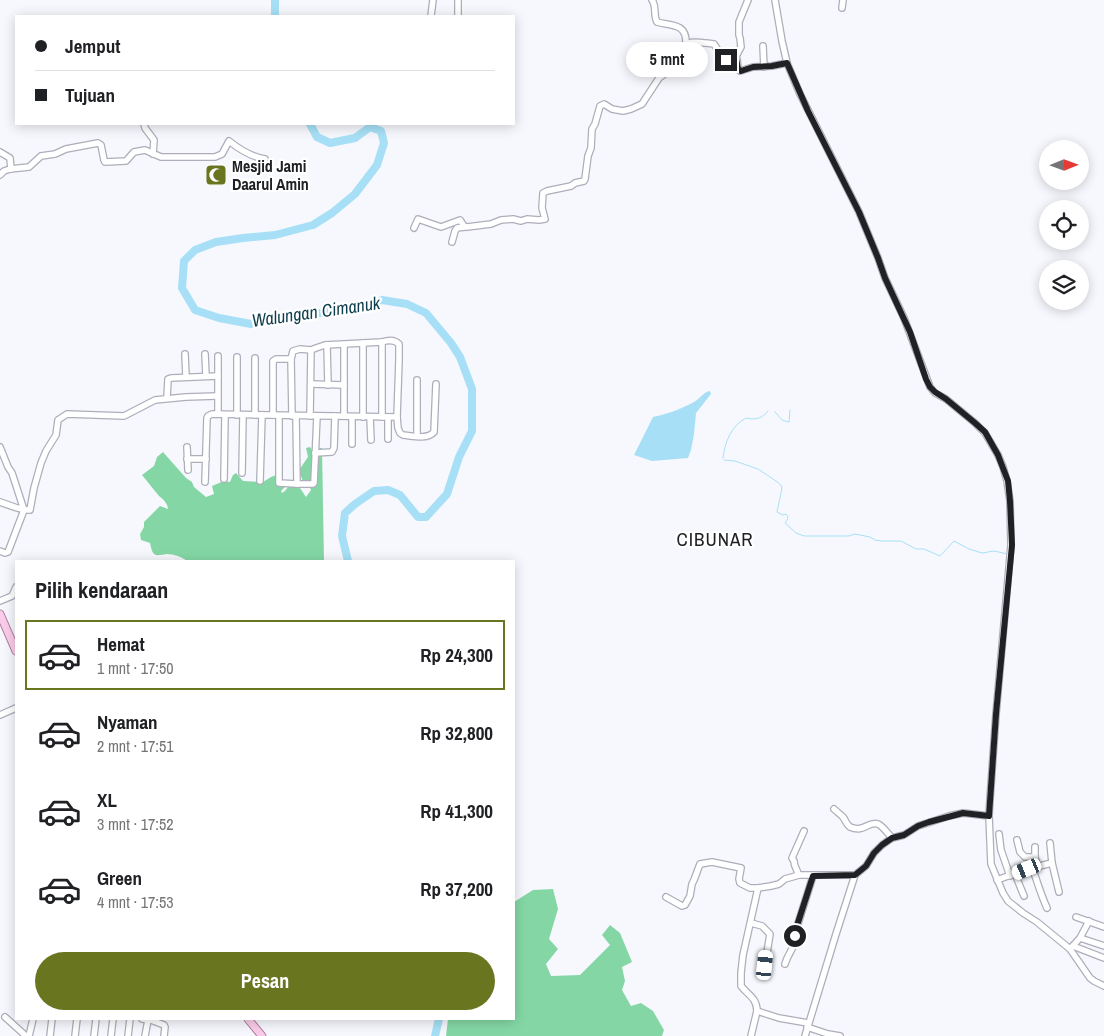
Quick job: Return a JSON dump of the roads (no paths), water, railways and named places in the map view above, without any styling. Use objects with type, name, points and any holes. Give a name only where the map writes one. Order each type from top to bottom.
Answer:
[{"type":"main road","points":[[0,614],[15,649]]},
{"type":"main road","points":[[249,1020],[262,1036]]},
{"type":"street","points":[[431,15],[433,0]]},
{"type":"street","points":[[458,0],[458,15]]},
{"type":"street","points":[[452,242],[457,228],[491,224],[502,220],[545,219],[542,208],[542,194],[547,191],[571,186],[586,179],[592,129],[600,106],[604,104],[612,109],[623,111],[642,104],[661,76],[675,66],[681,56],[682,47],[686,42],[682,29],[657,22],[654,2],[652,0]]},
{"type":"street","points":[[748,0],[739,22],[741,47],[736,58],[738,69],[787,63]]},
{"type":"street","points":[[775,0],[787,63],[804,102],[859,212],[885,278],[904,318],[930,387],[985,432],[998,455],[1008,481],[1012,523],[1011,555],[996,714],[989,816],[991,864],[1008,901],[1072,947],[1102,957],[1104,946],[1080,938]]},
{"type":"street","points":[[842,8],[843,0]]},
{"type":"street","points":[[686,42],[713,44],[724,59],[736,58]]},
{"type":"street","points":[[763,46],[764,67]]},
{"type":"street","points":[[144,125],[154,140],[153,154]]},
{"type":"street","points":[[0,175],[4,171],[11,169],[29,167],[42,156],[98,143],[101,145],[105,162],[126,161],[134,152],[145,150],[161,157],[215,157],[222,154],[229,141],[240,150],[265,159]]},
{"type":"street","points":[[0,152],[10,158],[11,169]]},
{"type":"street","points":[[414,228],[418,219],[439,227],[460,220],[465,227]]},
{"type":"street","points":[[297,484],[291,359],[293,351],[300,349],[311,350],[327,345],[396,341],[399,344],[397,417],[398,428],[403,435],[426,437],[431,436],[434,432],[436,384]]},
{"type":"street","points":[[382,342],[385,417],[388,439]]},
{"type":"street","points":[[363,343],[363,417]]},
{"type":"street","points":[[344,344],[344,416]]},
{"type":"street","points":[[327,345],[328,385]]},
{"type":"street","points":[[310,416],[311,350]]},
{"type":"street","points":[[186,354],[186,377]]},
{"type":"street","points":[[204,354],[206,376]]},
{"type":"street","points":[[218,356],[218,414]]},
{"type":"street","points":[[236,357],[242,473]]},
{"type":"street","points":[[255,358],[260,481]]},
{"type":"street","points":[[291,359],[276,359],[273,361],[278,483],[314,483],[317,416]]},
{"type":"street","points":[[167,398],[168,379],[218,376]]},
{"type":"street","points":[[417,380],[417,436]]},
{"type":"street","points":[[310,384],[344,385]]},
{"type":"street","points":[[0,502],[24,510],[30,510],[34,488],[46,451],[56,435],[58,420],[67,414],[124,416],[155,400],[218,396]]},
{"type":"street","points":[[205,482],[207,418],[212,414],[397,417]]},
{"type":"street","points":[[224,479],[225,415]]},
{"type":"street","points":[[316,452],[332,452],[334,448],[335,416]]},
{"type":"street","points":[[352,416],[352,444]]},
{"type":"street","points":[[370,417],[371,440]]},
{"type":"street","points":[[0,447],[12,473],[24,510],[8,552],[0,551]]},
{"type":"street","points":[[187,447],[188,470]]},
{"type":"street","points":[[187,459],[206,459]]},
{"type":"street","points":[[0,601],[12,596],[15,589]]},
{"type":"street","points":[[0,715],[15,708]]},
{"type":"street","points":[[834,809],[841,815],[848,826],[863,829],[877,824],[892,838]]},
{"type":"street","points":[[805,1036],[855,875],[866,866],[874,853],[882,845],[892,838],[904,835],[918,826],[955,814],[989,816]]},
{"type":"street","points":[[798,875],[792,858],[804,831]]},
{"type":"street","points":[[999,834],[1001,850],[1024,896]]},
{"type":"street","points":[[1017,840],[1020,852],[1025,857],[1035,857]]},
{"type":"street","points":[[1050,843],[1052,863],[1059,892]]},
{"type":"street","points":[[1035,847],[1034,867],[1040,892],[1047,908]]},
{"type":"street","points":[[666,897],[685,906],[700,864],[710,862],[740,868],[740,883],[750,888],[772,886],[798,875],[855,875]]},
{"type":"street","points":[[997,880],[1052,863]]},
{"type":"street","points":[[785,964],[788,954],[791,952],[796,941],[795,932],[813,876]]},
{"type":"street","points":[[751,1036],[757,1004],[742,986],[741,981],[743,955],[758,888]]},
{"type":"street","points":[[1076,917],[1104,927]]},
{"type":"street","points":[[1072,947],[1080,938],[1089,921]]},
{"type":"street","points":[[751,923],[762,926],[770,934],[765,965]]},
{"type":"street","points":[[1072,947],[1090,978],[1104,986]]},
{"type":"street","points":[[757,1011],[808,1025],[828,1034],[840,1036]]},
{"type":"street","points":[[5,1017],[28,1036],[33,1020]]},
{"type":"street","points":[[50,1036],[52,1020]]},
{"type":"street","points":[[75,1036],[77,1020]]},
{"type":"street","points":[[94,1036],[96,1020]]},
{"type":"street","points":[[111,1036],[113,1020]]},
{"type":"street","points":[[128,1036],[130,1020]]},
{"type":"street","points":[[145,1020],[145,1036]]},
{"type":"street","points":[[148,1020],[165,1025],[164,1036]]},
{"type":"water","points":[[710,391],[711,394],[696,413],[694,434],[688,458],[652,461],[634,455],[653,417],[687,406]]},
{"type":"waterway","name":"Walungan Cimanuk","points":[[275,0],[275,15]]},
{"type":"waterway","name":"Walungan Cimanuk","points":[[311,125],[317,137],[330,143],[355,138],[370,127],[381,131],[384,143],[377,165],[355,194],[332,213],[313,225],[275,235],[216,242],[195,250],[184,261],[182,288],[195,310],[219,318],[251,324],[351,308],[382,300],[407,304],[426,313],[460,357],[472,389],[472,431],[459,457],[447,494],[426,517],[418,517],[400,495],[388,490],[374,491],[345,513],[342,536],[348,560]]},
{"type":"waterway","points":[[775,412],[782,420],[789,422],[790,410]]},
{"type":"waterway","points":[[723,458],[727,440],[736,425],[746,418],[752,419],[763,416],[768,411]]},
{"type":"waterway","points":[[724,460],[735,461],[758,469],[781,485],[777,512],[783,515],[786,514],[788,518],[785,523],[796,533],[804,536],[849,536],[855,534],[875,540],[901,541],[916,549],[924,549],[940,556],[954,541],[982,553],[994,551],[1008,554]]},
{"type":"waterway","name":"Walungan Cimanuk","points":[[435,1036],[439,1020]]},
{"type":"place","name":"Mesjid Jami Daarul Amin","points":[[216,175]]},
{"type":"district","name":"CIBUNAR","points":[[715,539]]}]
